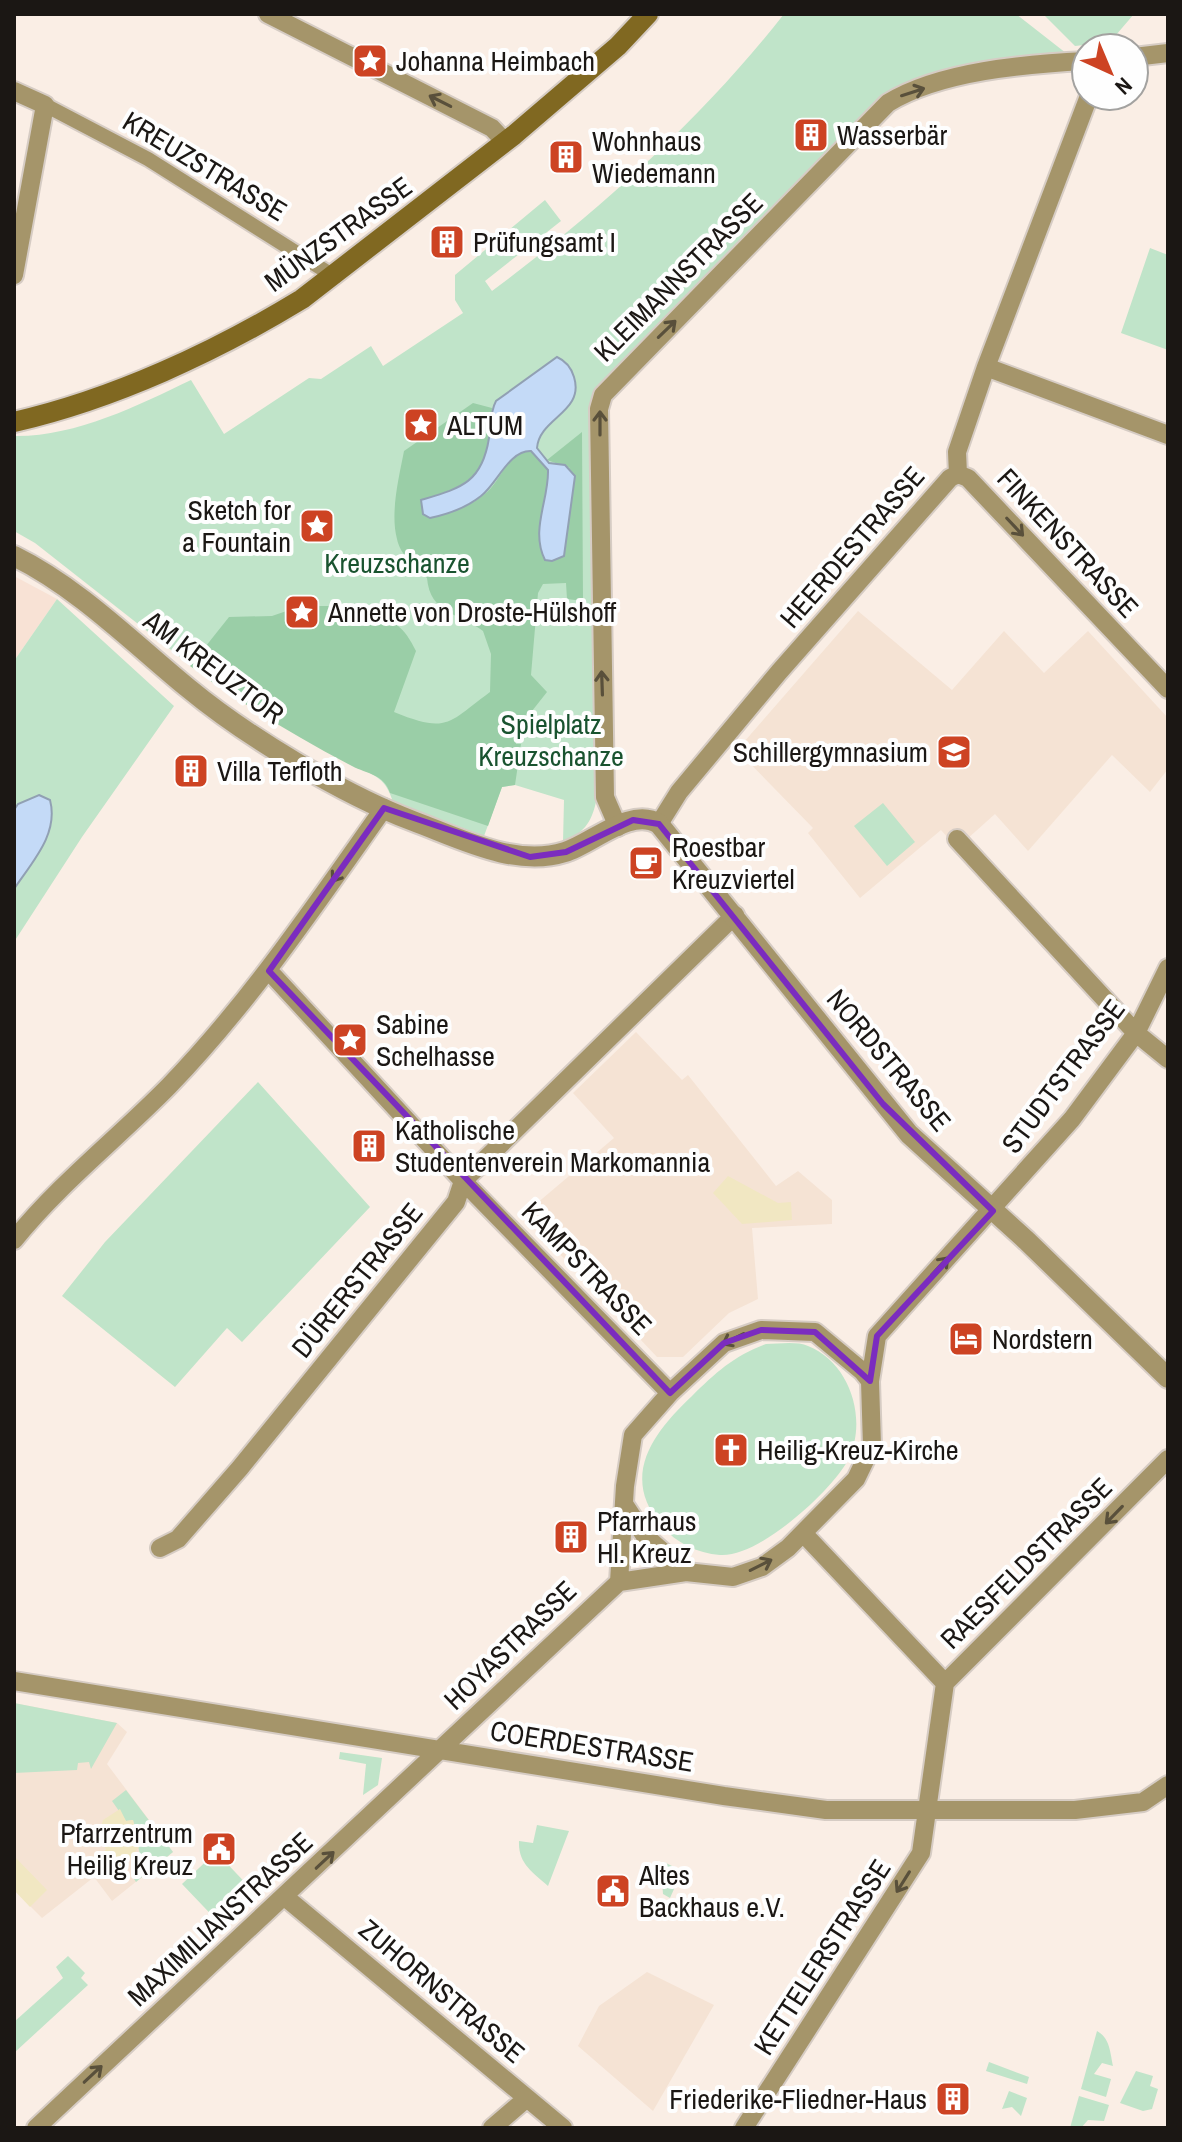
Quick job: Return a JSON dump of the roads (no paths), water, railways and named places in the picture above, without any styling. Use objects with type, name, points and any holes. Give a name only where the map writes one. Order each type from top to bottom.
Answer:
[{"type":"main road","name":"MÜNZSTRASSE","points":[[14,422],[100,395],[160,371],[268,320],[335,277],[505,142],[618,46],[648,14]]},
{"type":"street","points":[[268,14],[492,128],[505,142]]},
{"type":"street","name":"KLEIMANNSTRASSE","points":[[618,827],[605,797],[599,606],[599,409],[603,395],[888,103],[918,90],[1011,67],[1070,62]]},
{"type":"street","points":[[14,91],[45,105],[14,275]]},
{"type":"street","name":"KREUZSTRASSE","points":[[45,105],[148,159],[335,277]]},
{"type":"street","name":"HEERDESTRASSE","points":[[659,824],[679,792],[779,672],[950,478],[958,474],[957,452],[986,367],[1083,112]]},
{"type":"street","points":[[986,367],[1168,435]]},
{"type":"street","name":"FINKENSTRASSE","points":[[958,474],[968,478],[1168,689]]},
{"type":"street","name":"AM KREUZTOR","points":[[14,556],[75,595],[233,723],[384,808],[473,843],[530,857],[566,852],[643,818],[659,824]]},
{"type":"street","points":[[14,1240],[38,1210],[168,1087],[269,971],[384,808]]},
{"type":"street","name":"NORDSTRASSE","points":[[659,824],[909,1134],[1168,1378]]},
{"type":"street","points":[[957,839],[1136,1033],[1168,1059]]},
{"type":"street","name":"DÜRERSTRASSE","points":[[160,1548],[178,1539],[240,1468],[456,1202],[463,1181],[735,915]]},
{"type":"street","name":"STUDTSTRASSE","points":[[993,1211],[1072,1119],[1136,1033],[1168,968]]},
{"type":"street","name":"KAMPSTRASSE","points":[[269,971],[463,1181],[670,1393]]},
{"type":"street","name":"HOYASTRASSE","points":[[442,1750],[619,1582],[686,1572],[733,1577],[762,1567],[803,1533],[856,1479],[872,1446],[870,1381],[877,1336],[993,1211]]},
{"type":"street","name":"HOYASTRASSE","points":[[619,1582],[624,1504],[633,1435],[670,1393],[724,1343],[761,1330],[815,1332],[845,1354],[870,1381]]},
{"type":"street","name":"RAESFELDSTRASSE","points":[[929,1810],[945,1683],[1168,1459]]},
{"type":"street","points":[[624,1504],[645,1536],[686,1572]]},
{"type":"street","points":[[803,1533],[945,1683]]},
{"type":"street","name":"COERDESTRASSE","points":[[14,1681],[826,1810],[1075,1810],[1143,1802],[1165,1788]]},
{"type":"street","name":"MAXIMILIANSTRASSE","points":[[36,2128],[442,1750]]},
{"type":"street","name":"KETTELERSTRASSE","points":[[744,2128],[921,1853],[929,1810]]},
{"type":"street","name":"ZUHORNSTRASSE","points":[[285,1897],[563,2128]]},
{"type":"street","points":[[492,2128],[527,2098]]},
{"type":"water","points":[[557,357],[570,367],[576,389],[568,407],[545,429],[537,448],[549,463],[565,465],[575,476],[564,556],[552,561],[545,560],[541,549],[540,526],[548,470],[531,451],[516,456],[487,491],[469,504],[430,518],[423,514],[421,500],[458,487],[481,465],[496,401]]},
{"type":"water","name":"Sketch for a Fountain","points":[[317,514],[328,521],[329,526],[322,537],[317,538],[306,531],[305,526],[312,515]]},
{"type":"water","points":[[39,795],[50,800],[51,824],[36,858],[14,889],[14,810],[18,804]]},
{"type":"place","name":"Johanna Heimbach","points":[[370,61]]},
{"type":"place","name":"Wasserbär","points":[[811,135]]},
{"type":"place","name":"Wohnhaus Wiedemann","points":[[566,157]]},
{"type":"place","name":"Prüfungsamt I","points":[[447,242]]},
{"type":"place","name":"ALTUM","points":[[421,425]]},
{"type":"place","name":"Sketch for a Fountain","points":[[317,526]]},
{"type":"place","name":"Annette von Droste-Hülshoff","points":[[302,612]]},
{"type":"place","name":"Schillergymnasium","points":[[954,752]]},
{"type":"place","name":"Villa Terfloth","points":[[191,771]]},
{"type":"place","name":"Roestbar Kreuzviertel","points":[[646,863]]},
{"type":"place","name":"Sabine Schelhasse","points":[[350,1040]]},
{"type":"place","name":"Katholische Studentenverein Markomannia","points":[[369,1146]]},
{"type":"place","name":"Nordstern","points":[[966,1339]]},
{"type":"place","name":"Heilig-Kreuz-Kirche","points":[[731,1450]]},
{"type":"place","name":"Pfarrhaus Hl. Kreuz","points":[[571,1537]]},
{"type":"place","name":"Pfarrzentrum Heilig Kreuz","points":[[219,1849]]},
{"type":"place","name":"Altes Backhaus e.V.","points":[[613,1891]]},
{"type":"place","name":"Friederike-Fliedner-Haus","points":[[953,2099]]},
{"type":"park label","name":"Kreuzschanze","points":[[397,563]]},
{"type":"park label","name":"Spielplatz Kreuzschanze","points":[[551,740]]}]
